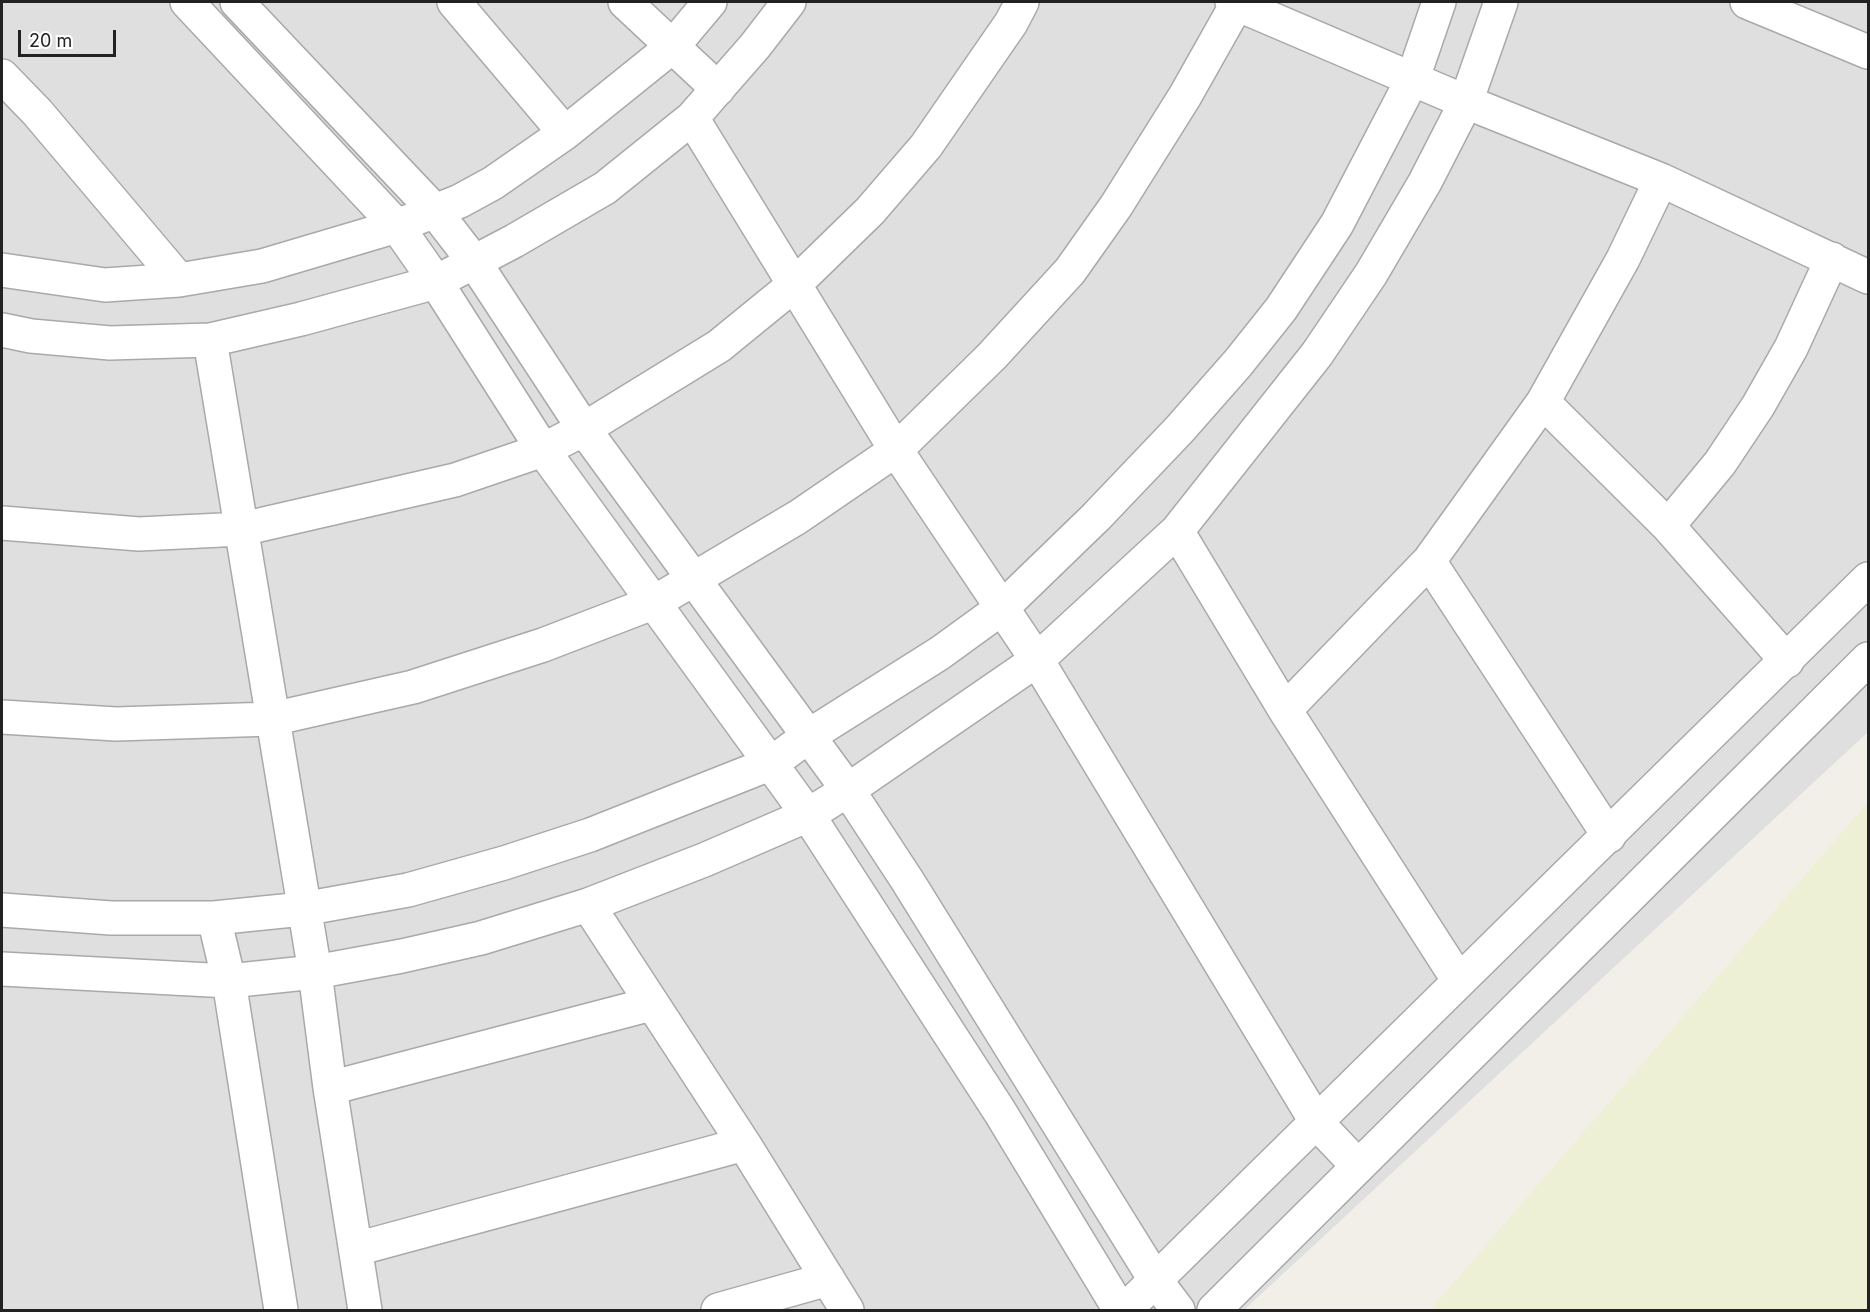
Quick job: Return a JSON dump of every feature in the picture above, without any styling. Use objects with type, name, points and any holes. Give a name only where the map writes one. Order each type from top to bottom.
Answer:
[{"type":"street","points":[[187,2],[396,226],[436,282],[543,450],[808,815],[1000,1112],[1120,1311]]},
{"type":"street","points":[[237,2],[434,210],[475,263],[584,429],[807,737],[848,790],[913,890],[1156,1281],[1178,1311]]},
{"type":"street","points":[[453,2],[565,133]]},
{"type":"street","points":[[625,2],[718,89]]},
{"type":"street","points":[[2,270],[105,285],[179,280],[262,266],[396,226],[460,201],[493,183],[565,133],[673,46],[710,2]]},
{"type":"street","points":[[2,330],[31,336],[110,343],[210,340],[301,319],[436,282],[475,263],[605,188],[692,118],[789,2]]},
{"type":"street","points":[[2,523],[139,534],[242,529],[455,480],[543,450],[584,429],[719,346],[795,284],[870,211],[926,146],[1011,23],[1022,2]]},
{"type":"street","points":[[2,717],[116,724],[272,719],[413,687],[543,645],[655,602],[693,577],[798,517],[896,450],[992,356],[1070,271],[1122,196],[1236,2],[1466,102],[1660,180],[1869,277]]},
{"type":"street","points":[[2,910],[111,918],[214,918],[303,909],[408,890],[504,863],[590,835],[772,763],[807,737],[940,653],[1002,608],[1096,517],[1179,430],[1281,309],[1337,224],[1413,78],[1439,2]]},
{"type":"street","points":[[2,969],[229,981],[315,972],[481,938],[588,905],[704,860],[808,815],[848,790],[1037,660],[1177,531],[1317,354],[1371,274],[1425,182],[1466,102],[1501,2]]},
{"type":"street","points":[[1747,2],[1869,52]]},
{"type":"street","points":[[2,76],[37,112],[179,280]]},
{"type":"street","points":[[692,118],[896,450],[1037,660],[1317,1123],[1358,1166]]},
{"type":"street","points":[[1285,710],[1429,561],[1543,402],[1623,259],[1660,180]]},
{"type":"street","points":[[1668,526],[1720,462],[1758,406],[1791,348],[1832,259]]},
{"type":"street","points":[[210,340],[315,972],[330,1088],[365,1311]]},
{"type":"street","points":[[1543,402],[1668,526],[1788,661]]},
{"type":"street","points":[[1177,531],[1285,710],[1459,981]]},
{"type":"street","points":[[1429,561],[1609,836]]},
{"type":"street","points":[[1125,1311],[1869,579]]},
{"type":"street","points":[[1214,1311],[1869,659]]},
{"type":"street","points":[[588,905],[744,1144],[847,1311]]},
{"type":"street","points":[[214,918],[229,981],[281,1311]]},
{"type":"street","points":[[330,1088],[651,1004]]},
{"type":"street","points":[[356,1249],[744,1144]]},
{"type":"street","points":[[718,1311],[828,1279]]},
{"type":"shaded area","points":[[2,2],[1868,2],[1868,732],[1244,1310],[2,1310]]},
{"type":"green space","points":[[1868,803],[1868,1310],[1430,1310],[1862,809]]}]
